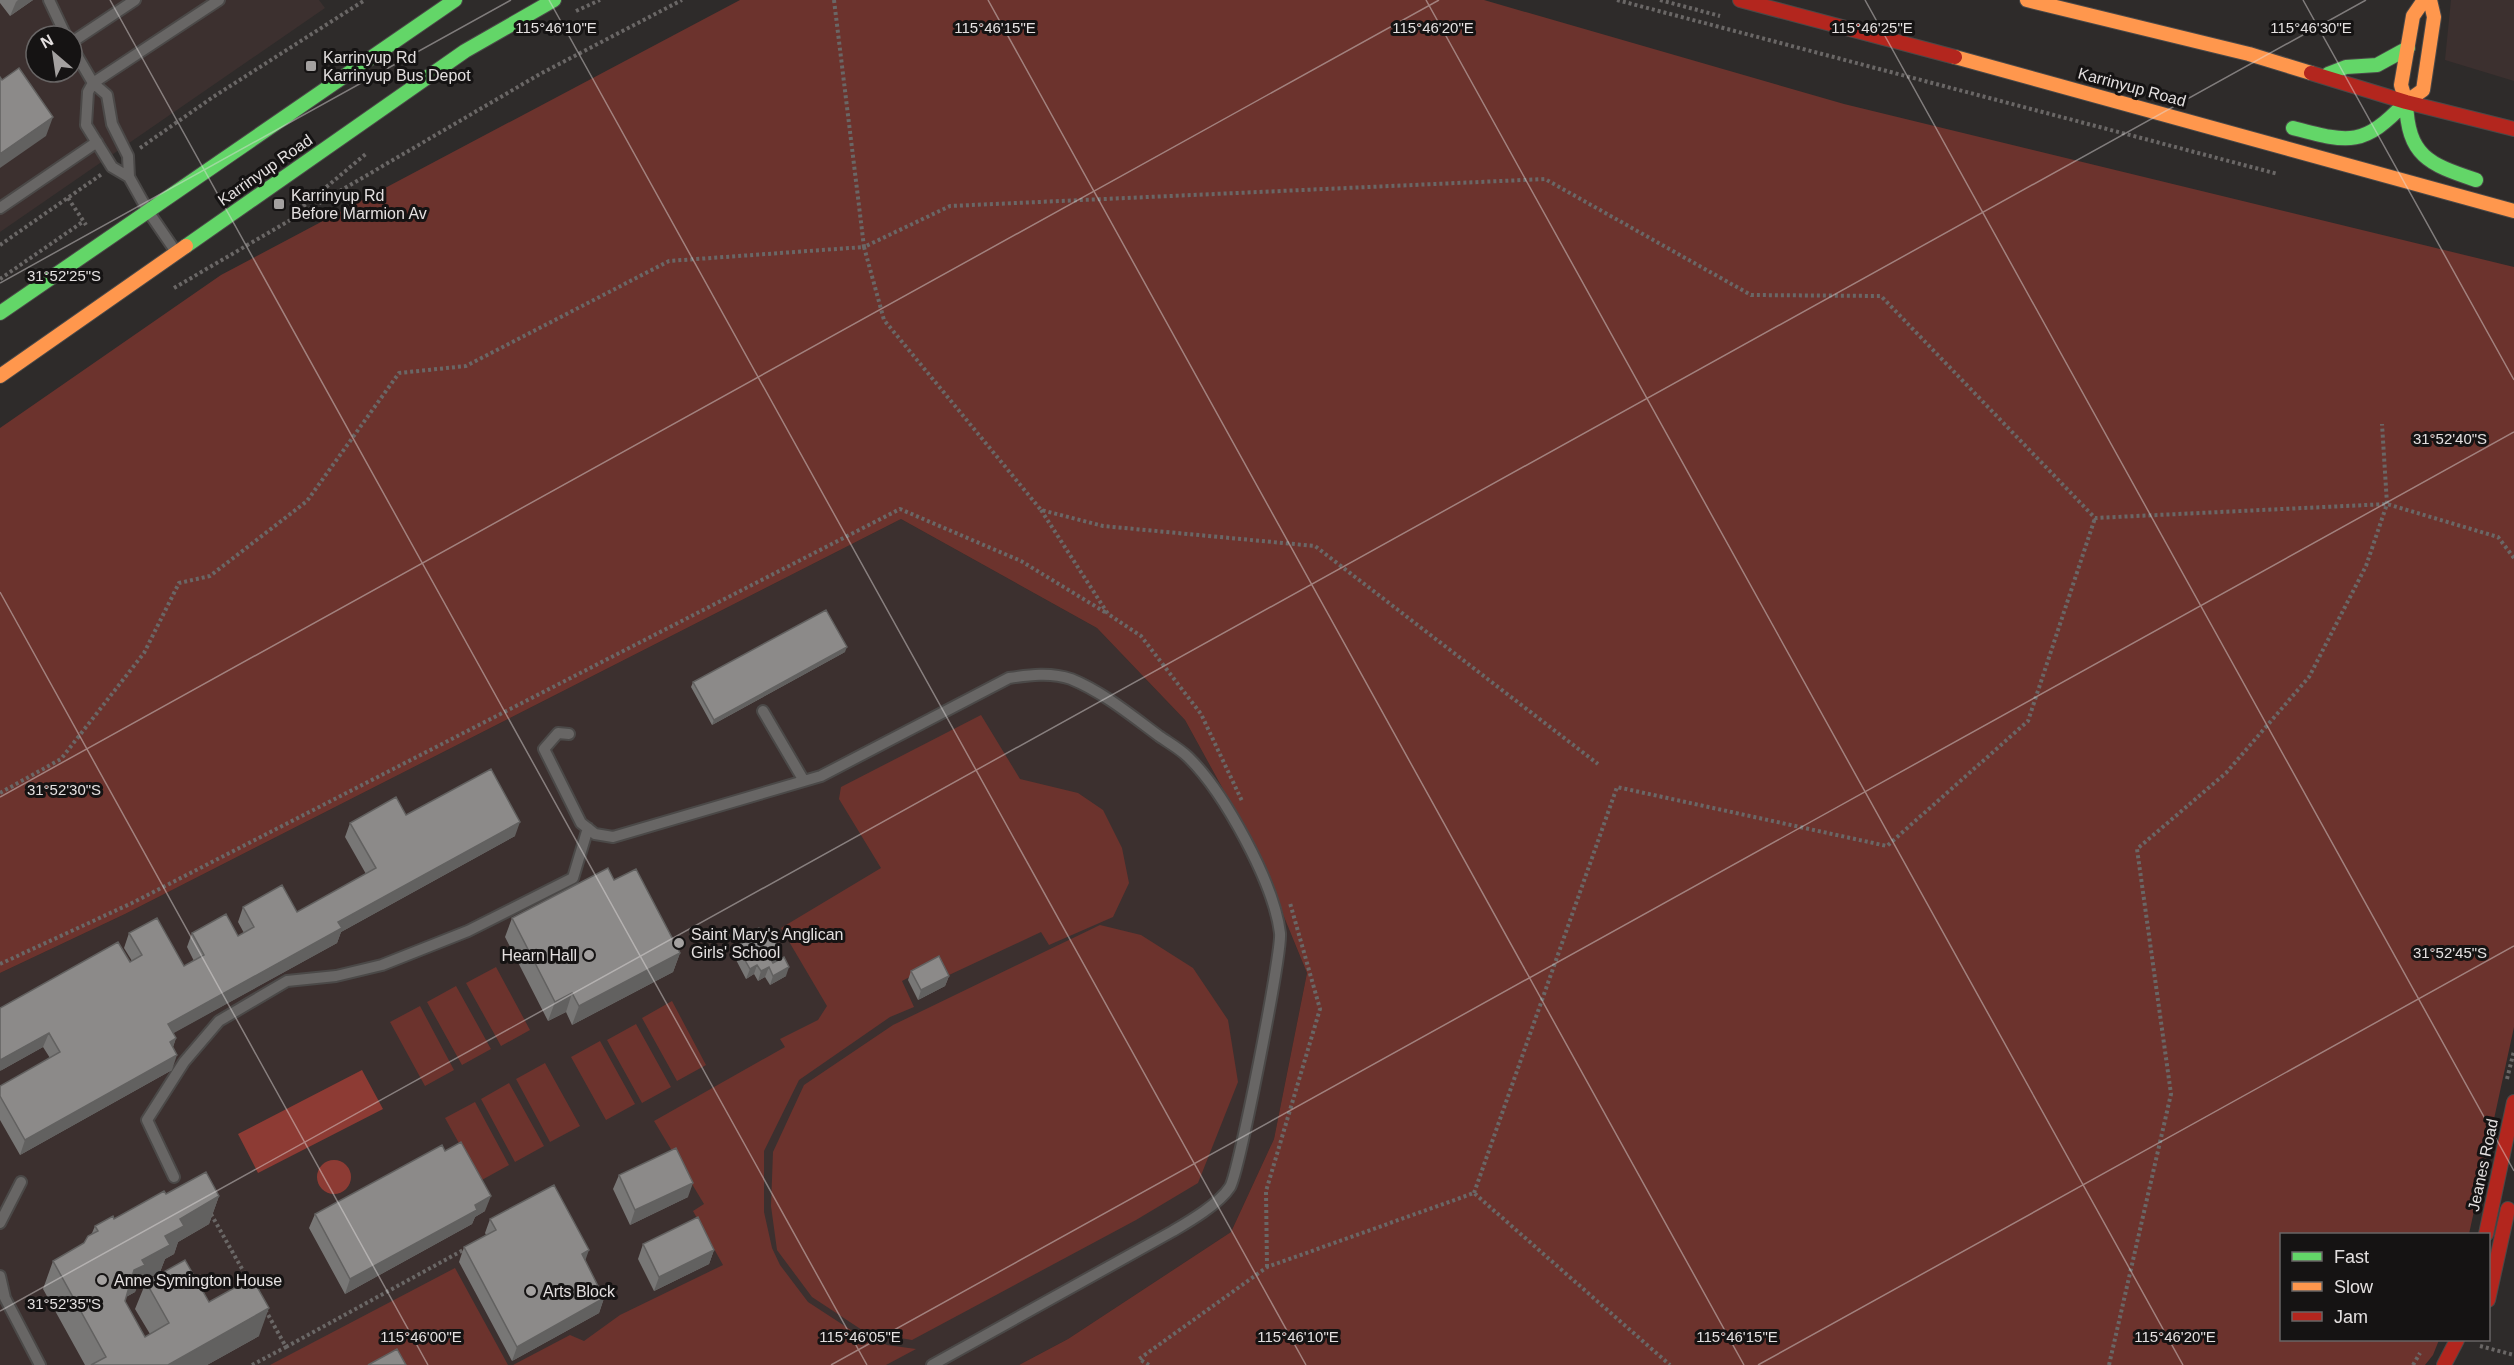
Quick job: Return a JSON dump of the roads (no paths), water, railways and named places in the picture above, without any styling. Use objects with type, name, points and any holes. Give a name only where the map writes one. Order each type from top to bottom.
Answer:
[{"type":"main road","name":"Karrinyup Road","points":[[0,312],[455,0]]},
{"type":"main road","name":"Karrinyup Road","points":[[0,376],[465,51],[554,0]]},
{"type":"main road","name":"Karrinyup Road","points":[[1740,0],[2097,93],[2514,211]]},
{"type":"main road","points":[[2027,0],[2249,54],[2406,102],[2514,129]]},
{"type":"main road","points":[[2424,0],[2413,16],[2401,85],[2406,102],[2409,140],[2418,152],[2436,167],[2492,185]]},
{"type":"main road","points":[[2282,126],[2326,136],[2361,140],[2384,128],[2406,102],[2423,90],[2434,17],[2430,0]]},
{"type":"main road","points":[[2324,76],[2346,68],[2377,65],[2408,48]]},
{"type":"main road","points":[[2097,93],[2195,108]]},
{"type":"main road","name":"Jeanes Road","points":[[2486,1233],[2514,1102]]},
{"type":"main road","name":"Jeanes Road","points":[[2490,1291],[2512,1191]]},
{"type":"main road","points":[[2444,1365],[2456,1341]]},
{"type":"lane","points":[[49,0],[60,24]]},
{"type":"lane","points":[[84,34],[135,0]]},
{"type":"lane","points":[[129,177],[112,167],[86,124],[87,92],[93,83],[219,0]]},
{"type":"lane","points":[[84,68],[93,83],[107,95],[112,124],[129,156],[129,177],[148,211],[176,252]]},
{"type":"lane","points":[[0,208],[97,142]]},
{"type":"lane","points":[[569,734],[558,733],[544,749],[581,823],[595,834],[614,837],[821,776],[1009,678],[1037,673],[1071,679],[1117,705],[1188,758],[1222,801],[1252,853],[1273,904],[1280,935],[1274,976],[1230,1187],[1201,1214],[1173,1232],[932,1365]]},
{"type":"lane","points":[[763,711],[804,781]]},
{"type":"lane","points":[[174,1177],[147,1120],[184,1062],[219,1022],[286,981],[336,976],[382,965],[468,931],[541,897],[573,878],[588,828]]},
{"type":"lane","points":[[0,1224],[21,1182]]},
{"type":"lane","points":[[0,1276],[5,1298],[40,1365]]},
{"type":"place","name":"Karrinyup Rd Karrinyup Bus Depot","points":[[311,66]]},
{"type":"place","name":"Karrinyup Rd Before Marmion Av","points":[[279,204]]},
{"type":"place","name":"Saint Mary's Anglican Girls' School","points":[[679,943]]},
{"type":"place","name":"Hearn Hall","points":[[589,955]]},
{"type":"place","name":"Anne Symington House","points":[[102,1280]]},
{"type":"place","name":"Arts Block","points":[[531,1291]]}]
